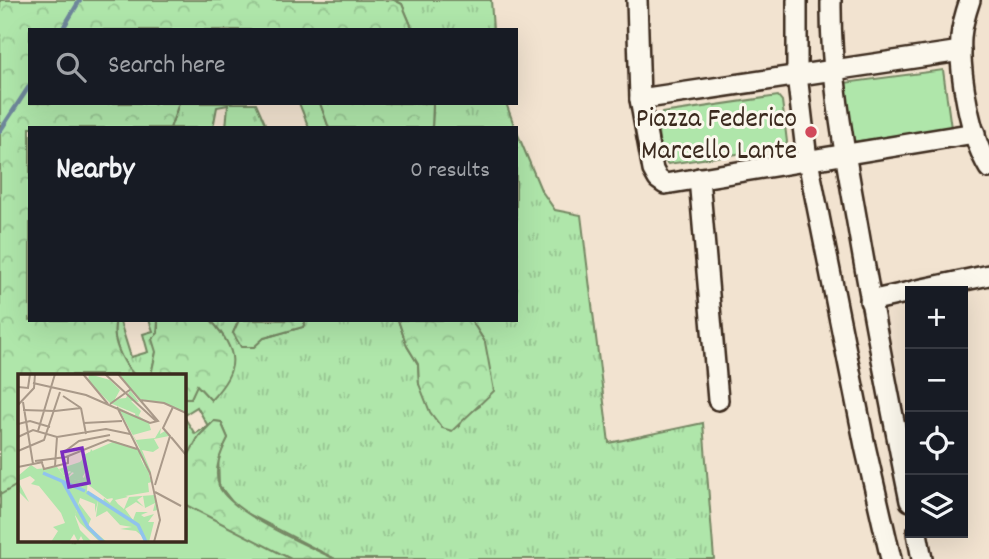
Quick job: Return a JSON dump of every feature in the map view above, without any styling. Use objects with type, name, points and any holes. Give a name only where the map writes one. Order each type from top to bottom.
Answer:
[{"type":"street","points":[[638,0],[640,99],[653,170],[665,184],[975,133]]},
{"type":"street","points":[[797,0],[797,75],[807,159],[865,446],[891,559]]},
{"type":"street","points":[[831,0],[832,70],[870,301],[905,475]]},
{"type":"street","points":[[970,0],[962,28],[961,51],[975,133],[989,168]]},
{"type":"street","points":[[640,99],[961,51]]},
{"type":"street","points":[[699,178],[718,400]]},
{"type":"street","points":[[939,286],[989,275]]},
{"type":"street","points":[[870,301],[905,293]]},
{"type":"street","points":[[918,538],[922,559]]},
{"type":"green space","points":[[0,0],[394,0],[402,4],[412,28],[28,28],[28,105],[178,105],[171,126],[28,126],[28,322],[116,322],[118,349],[133,374],[18,374],[18,542],[186,542],[186,457],[199,436],[214,421],[221,422],[228,438],[217,467],[217,480],[226,496],[271,528],[335,559],[0,559]]},
{"type":"green space","points":[[394,0],[491,0],[493,28],[412,28],[402,4]]},
{"type":"green space","points":[[943,70],[951,128],[852,142],[844,83]]},
{"type":"green space","points":[[778,96],[782,101],[787,142],[785,147],[668,164],[662,159],[656,118],[662,113]]},
{"type":"green space","points":[[178,105],[228,105],[217,107],[213,126],[171,126]]},
{"type":"green space","points":[[228,105],[257,105],[266,126],[226,126]]},
{"type":"green space","points":[[300,105],[321,105],[328,126],[308,126]]},
{"type":"green space","points":[[321,105],[433,105],[432,126],[328,126]]},
{"type":"green space","points":[[433,105],[507,105],[514,126],[432,126]]},
{"type":"green space","points":[[518,135],[541,190],[555,210],[581,215],[609,443],[703,423],[714,559],[335,559],[237,508],[219,485],[218,456],[228,438],[221,422],[214,421],[199,436],[186,458],[186,420],[195,434],[208,426],[197,407],[186,414],[186,398],[191,398],[196,384],[211,400],[219,331],[212,322],[238,322],[233,333],[264,338],[303,327],[305,322],[399,322],[407,346],[418,364],[419,384],[459,427],[464,417],[480,406],[485,342],[472,322],[518,322]]},
{"type":"green space","points":[[116,322],[120,322],[131,357],[148,352],[143,334],[153,331],[150,322],[158,322],[151,374],[133,374],[125,364],[118,350]]},
{"type":"green space","points":[[158,322],[212,322],[227,342],[232,360],[227,379],[211,400],[197,385],[191,398],[186,398],[186,374],[151,374],[156,352],[152,339],[158,333]]},
{"type":"green space","points":[[238,322],[305,322],[303,327],[264,338],[254,347],[241,347],[233,333]]},
{"type":"green space","points":[[399,322],[472,322],[485,342],[494,391],[452,431],[442,428],[430,412],[419,384],[418,364],[407,346]]},
{"type":"green space","points":[[18,485],[18,542],[186,542],[186,505],[291,559],[0,559],[0,495]]},
{"type":"waterway","points":[[63,28],[80,0]]},
{"type":"waterway","points":[[0,131],[28,88]]},
{"type":"place","name":"Piazza Federico Marcello Lante","points":[[811,132]]}]
